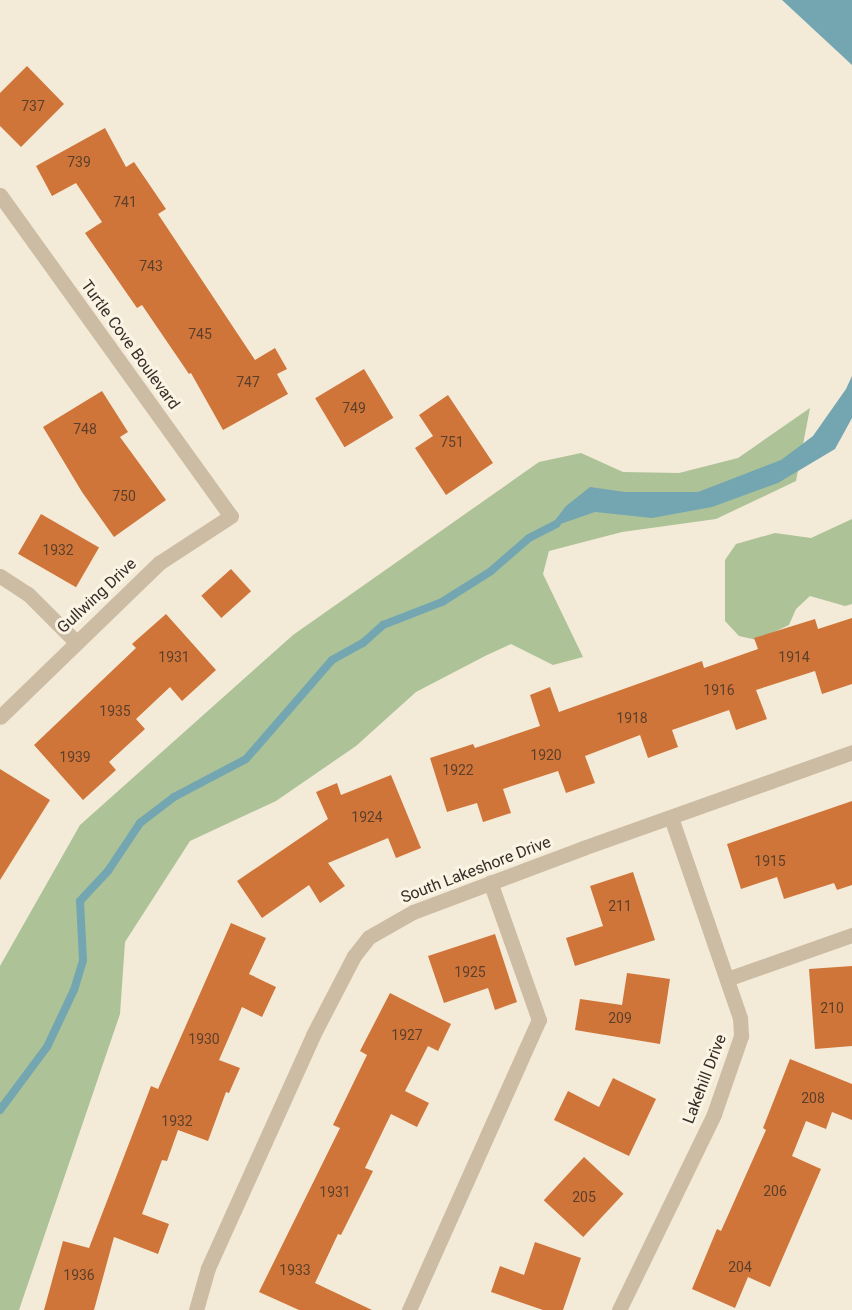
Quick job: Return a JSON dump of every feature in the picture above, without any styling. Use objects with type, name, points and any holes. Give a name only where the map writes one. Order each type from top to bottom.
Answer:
[{"type":"street","name":"Turtle Cove Boulevard","points":[[0,195],[231,516]]},
{"type":"street","name":"Gullwing Drive","points":[[0,717],[75,641],[159,563],[231,516]]},
{"type":"street","points":[[0,576],[28,594],[75,641]]},
{"type":"street","name":"South Lakeshore Drive","points":[[199,1309],[213,1257],[313,1035],[354,956],[369,937],[414,912],[490,882],[852,752]]},
{"type":"street","name":"Lakehill Drive","points":[[625,1308],[714,1114],[741,1036],[740,1018],[671,818]]},
{"type":"street","points":[[410,1310],[539,1020],[490,882]]},
{"type":"street","points":[[727,979],[852,935]]},
{"type":"green space","points":[[810,408],[796,481],[716,519],[622,532],[549,551],[543,574],[583,657],[553,665],[511,644],[485,656],[416,692],[356,746],[276,801],[190,841],[125,942],[120,1014],[19,1310],[0,1310],[0,966],[80,825],[293,635],[539,462],[581,453],[623,472],[679,473],[738,458]]},
{"type":"green space","points":[[852,519],[852,604],[845,606],[810,596],[796,609],[789,625],[757,640],[739,636],[725,621],[725,560],[736,544],[775,533],[811,538]]},
{"type":"water","points":[[782,0],[852,0],[852,65]]},
{"type":"water","points":[[852,376],[852,418],[835,449],[778,483],[712,507],[652,518],[595,512],[549,528],[566,506],[590,487],[625,492],[698,492],[781,460],[813,436],[846,389]]},
{"type":"building","points":[[27,66],[64,104],[21,147],[0,126],[0,93]]},
{"type":"building","points":[[105,128],[126,167],[134,162],[166,209],[158,214],[255,360],[275,348],[287,369],[277,374],[288,394],[223,430],[191,373],[189,374],[142,305],[137,308],[85,233],[102,222],[76,183],[52,196],[36,166]]},
{"type":"building","points":[[364,369],[393,418],[344,447],[315,398]]},
{"type":"building","points":[[102,391],[128,432],[120,437],[166,500],[114,537],[82,492],[43,427]]},
{"type":"building","points":[[448,395],[493,463],[446,495],[415,448],[433,436],[419,415]]},
{"type":"building","points":[[41,514],[99,548],[76,587],[18,554]]},
{"type":"building","points":[[231,569],[251,591],[221,618],[201,596]]},
{"type":"building","points":[[166,614],[216,670],[182,701],[170,687],[136,719],[145,729],[109,762],[116,770],[83,800],[34,745],[136,648],[132,644]]},
{"type":"building","points":[[852,618],[852,684],[822,694],[815,671],[756,690],[767,719],[736,730],[729,710],[672,730],[678,747],[648,758],[640,735],[585,756],[595,783],[566,793],[558,771],[503,789],[511,813],[483,822],[477,803],[447,812],[430,758],[473,744],[475,748],[540,726],[530,695],[550,687],[559,712],[702,661],[704,668],[758,649],[754,638],[815,619],[818,629]]},
{"type":"building","points":[[0,769],[50,800],[0,880]]},
{"type":"building","points":[[391,775],[421,848],[396,858],[388,838],[328,863],[345,886],[320,903],[309,885],[262,918],[237,881],[328,819],[316,792],[337,783],[341,795]]},
{"type":"building","points":[[852,801],[852,885],[837,890],[834,883],[784,899],[777,877],[741,889],[727,844]]},
{"type":"building","points":[[633,872],[655,940],[575,966],[566,938],[603,926],[590,886]]},
{"type":"building","points":[[231,923],[266,938],[249,974],[276,987],[262,1017],[242,1007],[219,1060],[240,1068],[229,1093],[226,1092],[208,1141],[178,1130],[167,1161],[162,1160],[142,1214],[169,1224],[158,1254],[114,1237],[94,1310],[44,1310],[63,1241],[89,1248],[151,1086],[158,1089]]},
{"type":"building","points":[[495,934],[517,1002],[495,1010],[488,988],[444,1003],[428,956]]},
{"type":"building","points":[[852,966],[852,1046],[815,1049],[809,969]]},
{"type":"building","points":[[627,973],[670,979],[660,1044],[575,1030],[580,999],[622,1005]]},
{"type":"building","points":[[390,993],[451,1024],[438,1051],[428,1046],[405,1091],[429,1103],[417,1127],[391,1114],[365,1168],[373,1171],[341,1235],[338,1234],[315,1283],[372,1310],[299,1310],[259,1292],[340,1128],[333,1125],[367,1055],[360,1051]]},
{"type":"building","points":[[790,1059],[852,1084],[852,1120],[832,1112],[826,1129],[806,1121],[792,1156],[821,1169],[770,1287],[748,1277],[735,1308],[692,1289],[717,1229],[721,1231],[766,1130],[763,1128]]},
{"type":"building","points":[[613,1078],[656,1099],[629,1156],[554,1120],[568,1091],[599,1107]]},
{"type":"building","points":[[584,1157],[623,1194],[583,1237],[544,1200]]},
{"type":"building","points":[[535,1242],[581,1258],[563,1310],[543,1310],[491,1292],[500,1266],[524,1275]]},
{"type":"waterway","points":[[0,1110],[47,1047],[74,990],[83,960],[80,901],[108,871],[140,823],[174,797],[246,759],[332,660],[363,643],[383,625],[442,602],[491,571],[529,538],[557,524]]}]
